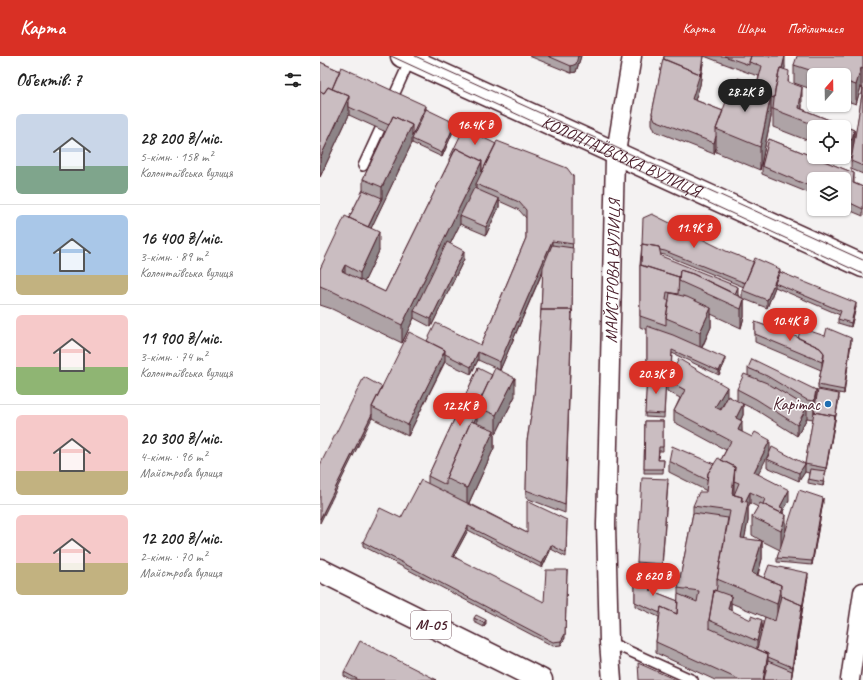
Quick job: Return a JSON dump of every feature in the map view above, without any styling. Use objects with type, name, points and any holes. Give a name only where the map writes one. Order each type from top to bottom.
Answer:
[{"type":"main road","name":"КОЛОНТАЇВСЬКА ВУЛИЦЯ","points":[[406,58],[616,152],[863,266]]},
{"type":"main road","name":"М-05","points":[[320,570],[541,680]]},
{"type":"street","name":"МАЙСТРОВА ВУЛИЦЯ","points":[[612,680],[609,642],[606,525],[616,152],[632,56]]},
{"type":"street","points":[[850,680],[863,592]]},
{"type":"lane","points":[[363,166],[406,58]]},
{"type":"lane","points":[[609,642],[693,680]]},
{"type":"building","points":[[548,56],[578,56],[576,64],[571,66]]},
{"type":"building","points":[[664,56],[703,56],[700,77],[700,74],[664,59]]},
{"type":"building","points":[[724,56],[751,56],[749,65]]},
{"type":"building","points":[[751,56],[785,56],[782,68],[780,68],[774,98],[771,97],[771,95],[737,81],[738,78],[757,85],[762,66],[749,62]]},
{"type":"building","points":[[797,56],[863,56],[863,69],[861,68],[856,85],[851,83],[851,68],[807,69],[794,65]]},
{"type":"building","points":[[663,59],[700,74],[692,99],[723,111],[716,129],[714,143],[655,120],[652,113]]},
{"type":"building","points":[[320,62],[340,71],[332,89],[328,87],[324,93],[320,91]]},
{"type":"building","points":[[341,67],[426,106],[412,136],[412,125],[393,116],[389,125],[349,107],[349,96],[332,89]]},
{"type":"building","points":[[780,68],[789,71],[788,82],[802,87],[799,108],[829,120],[807,120],[807,122],[773,109],[775,90]]},
{"type":"building","points":[[734,80],[771,95],[760,147],[716,129]]},
{"type":"building","points":[[328,87],[349,96],[320,158],[320,91],[324,93]]},
{"type":"building","points":[[863,88],[863,166],[851,161]]},
{"type":"building","points":[[426,109],[455,123],[442,153],[412,139]]},
{"type":"building","points":[[393,116],[412,125],[382,187],[363,179]]},
{"type":"building","points":[[464,128],[496,144],[482,172],[482,161],[456,148],[450,160],[449,159]]},
{"type":"building","points":[[851,129],[854,130],[851,140]]},
{"type":"building","points":[[769,139],[807,154],[807,164],[832,164],[854,173],[853,183],[863,187],[863,209],[851,203],[851,172],[807,172],[807,185],[762,166]]},
{"type":"building","points":[[497,141],[567,168],[573,176],[573,244],[552,241],[500,362],[478,352],[471,367],[445,354],[445,350],[427,341],[436,323],[481,345],[526,238],[526,210],[519,202],[476,184]]},
{"type":"building","points":[[456,148],[482,161],[402,325],[320,286],[320,269],[345,216],[379,232],[360,273],[345,265],[342,271],[385,292]]},
{"type":"building","points":[[474,188],[499,199],[486,227],[460,216]]},
{"type":"building","points":[[363,190],[382,198],[368,227],[349,218]]},
{"type":"building","points":[[652,214],[726,251],[754,262],[745,283],[660,250],[659,247],[642,244],[643,218]]},
{"type":"building","points":[[447,242],[464,251],[431,319],[414,311]]},
{"type":"building","points":[[642,244],[659,247],[661,256],[738,287],[735,294],[693,274],[680,270],[679,277],[641,265]]},
{"type":"building","points":[[552,245],[573,248],[572,314],[572,310],[541,310],[543,267]]},
{"type":"building","points":[[755,258],[780,269],[767,300],[742,290]]},
{"type":"building","points":[[640,265],[679,277],[678,294],[667,292],[666,300],[669,300],[666,325],[640,316]]},
{"type":"building","points":[[680,270],[693,274],[744,299],[741,309],[679,281]]},
{"type":"building","points":[[780,272],[856,303],[851,323],[838,319],[841,311],[775,283]]},
{"type":"building","points":[[670,293],[687,297],[711,308],[700,332],[666,318]]},
{"type":"building","points":[[541,310],[572,310],[565,505],[526,490],[527,441],[534,396]]},
{"type":"building","points":[[755,322],[797,337],[820,348],[824,353],[822,362],[755,334]]},
{"type":"building","points":[[647,326],[673,335],[725,358],[719,371],[672,350],[671,367],[647,366]]},
{"type":"building","points":[[801,328],[825,336],[827,328],[851,338],[844,390],[818,385],[824,353],[820,348],[798,338]]},
{"type":"building","points":[[409,332],[445,350],[408,425],[372,407]]},
{"type":"building","points":[[679,359],[727,387],[715,407],[721,410],[728,396],[743,404],[736,418],[742,421],[738,430],[752,437],[755,432],[770,440],[754,472],[789,490],[780,507],[783,508],[781,513],[763,504],[765,499],[750,492],[745,502],[742,500],[742,497],[734,495],[739,483],[734,481],[735,467],[721,460],[731,441],[674,411],[685,390],[667,380]]},
{"type":"building","points":[[752,359],[816,390],[814,401],[807,400],[767,376],[748,368]]},
{"type":"building","points":[[478,368],[492,375],[477,407],[477,414],[474,422],[471,421],[446,478],[446,485],[428,476]]},
{"type":"building","points":[[495,368],[515,378],[496,415],[477,407]]},
{"type":"building","points":[[744,374],[767,383],[807,407],[797,425],[756,399],[737,389]]},
{"type":"building","points":[[647,376],[666,377],[664,414],[645,413]]},
{"type":"building","points":[[364,377],[382,387],[372,407],[372,414],[320,519],[320,465]]},
{"type":"building","name":"Карітас","points":[[818,390],[839,394],[835,420],[835,416],[814,412]]},
{"type":"building","points":[[814,412],[835,416],[826,468],[805,464]]},
{"type":"building","points":[[471,421],[494,430],[467,488],[446,478]]},
{"type":"building","points":[[645,421],[663,421],[663,447],[659,447],[658,460],[664,460],[663,469],[644,469]]},
{"type":"building","points":[[672,446],[714,464],[708,473],[707,480],[669,461]]},
{"type":"building","points":[[772,447],[805,464],[799,473],[767,459]]},
{"type":"building","points":[[718,458],[735,467],[732,494],[742,497],[741,501],[748,502],[741,538],[762,541],[752,573],[781,585],[777,604],[717,579],[730,511],[693,506],[699,492],[706,492],[708,473]]},
{"type":"building","points":[[810,469],[826,471],[823,482],[808,479]]},
{"type":"building","points":[[642,478],[668,479],[662,564],[637,562]]},
{"type":"building","points":[[421,480],[527,533],[527,501],[567,520],[566,553],[551,545],[542,564],[468,526],[452,556],[544,602],[546,570],[567,570],[565,634],[561,641],[553,642],[363,542],[380,508],[401,518]]},
{"type":"building","points":[[799,490],[823,498],[812,561],[777,558]]},
{"type":"building","points":[[760,503],[786,515],[781,531],[752,517]]},
{"type":"building","points":[[693,513],[728,518],[716,591],[714,590],[709,628],[768,654],[763,680],[740,680],[656,642],[661,607],[677,614],[678,594],[697,602],[699,591],[678,588]]},
{"type":"building","points":[[769,565],[808,573],[802,608],[802,605],[781,596],[781,585],[764,578]]},
{"type":"building","points":[[635,578],[651,579],[650,590],[678,601],[677,614],[661,607],[660,613],[635,602]]},
{"type":"building","points":[[714,590],[731,596],[728,609],[751,620],[751,616],[762,620],[757,641],[709,620]]},
{"type":"building","points":[[781,596],[802,605],[792,667],[768,657],[768,654],[757,649],[765,617],[775,621]]},
{"type":"building","points":[[476,615],[486,620],[484,623],[474,618]]},
{"type":"building","points":[[360,641],[437,680],[359,680],[344,672]]},
{"type":"building","points":[[768,661],[792,671],[791,680],[764,680]]},
{"type":"building","points":[[638,663],[676,680],[639,680]]},
{"type":"tram line","points":[[391,56],[863,274]]},
{"type":"tram line","points":[[415,56],[863,260]]},
{"type":"place","name":"Карітас","points":[[828,404]]}]
